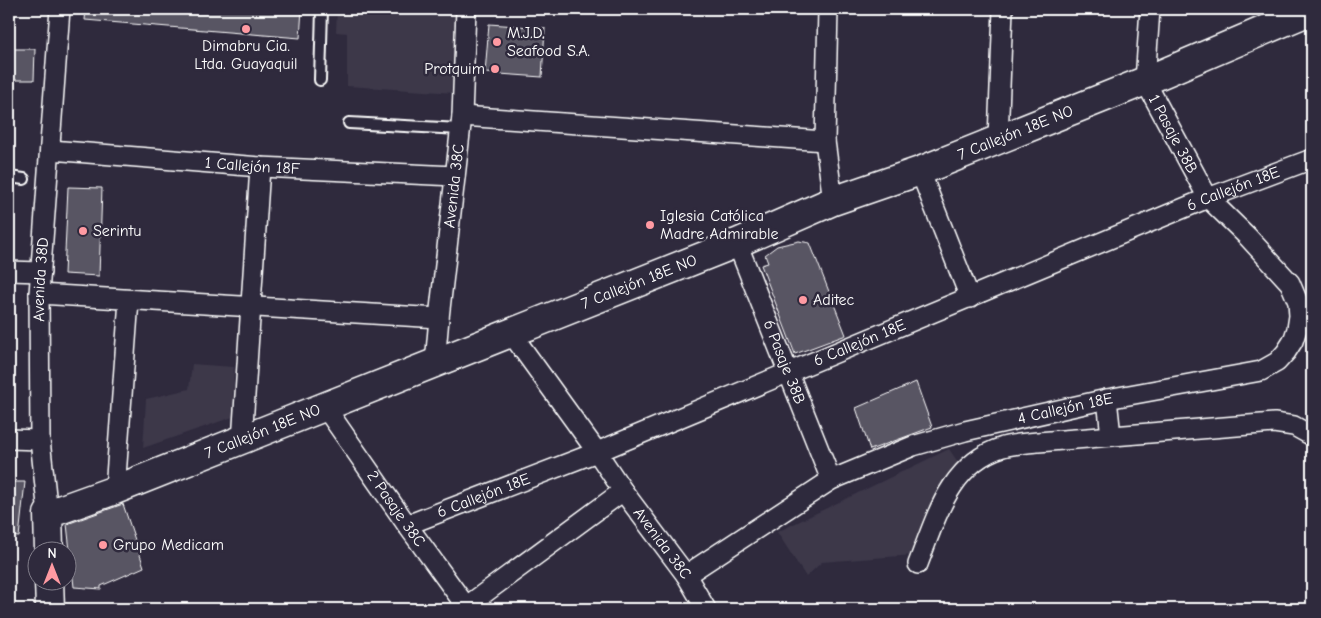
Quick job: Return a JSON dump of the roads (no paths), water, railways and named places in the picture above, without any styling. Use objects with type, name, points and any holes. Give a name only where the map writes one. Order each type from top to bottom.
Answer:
[{"type":"street","name":"Avenida 38D","points":[[49,540],[48,514],[40,440],[39,294],[60,9]]},
{"type":"street","name":"Avenida 38C","points":[[435,363],[461,123],[466,9]]},
{"type":"street","points":[[828,9],[826,141],[833,201]]},
{"type":"street","points":[[998,139],[1003,9]]},
{"type":"street","name":"1 Pasaje 38B","points":[[1150,9],[1145,81],[1208,198],[1248,236],[1290,283],[1298,302],[1299,316],[1293,341]]},
{"type":"street","name":"7 Callejón 18E NO","points":[[48,514],[115,490],[511,334],[737,243],[833,201],[920,171],[1145,81],[1312,10]]},
{"type":"street","points":[[461,123],[826,141]]},
{"type":"street","name":"1 Callejón 18F","points":[[51,150],[260,167],[455,176]]},
{"type":"street","name":"6 Callejón 18E","points":[[407,525],[597,452],[1208,198],[1312,159]]},
{"type":"street","points":[[242,440],[260,167]]},
{"type":"street","points":[[920,171],[970,298]]},
{"type":"street","name":"6 Pasaje 38B","points":[[737,243],[831,480]]},
{"type":"street","points":[[9,270],[41,272]]},
{"type":"street","points":[[39,294],[439,318]]},
{"type":"street","points":[[115,490],[129,300]]},
{"type":"street","name":"Avenida 38C","points":[[511,334],[623,491],[686,575],[706,609]]},
{"type":"street","name":"4 Callejón 18E","points":[[686,575],[831,480],[913,446],[965,431],[1107,399],[1261,371],[1276,362],[1293,341]]},
{"type":"street","points":[[1107,399],[1111,436]]},
{"type":"street","name":"2 Pasaje 38C","points":[[326,407],[467,608]]},
{"type":"street","points":[[918,564],[939,509],[954,482],[976,459],[1003,447],[1038,442],[1274,423],[1294,426],[1312,436]]},
{"type":"street","points":[[965,431],[976,459]]},
{"type":"street","points":[[9,439],[40,440]]},
{"type":"street","points":[[467,608],[623,491]]},
{"type":"street","points":[[50,590],[50,609]]},
{"type":"lane","points":[[320,80],[322,9]]},
{"type":"lane","points":[[349,123],[461,123]]},
{"type":"lane","points":[[9,177],[24,179]]},
{"type":"place","name":"Dimabru Cia. Ltda. Guayaquil","points":[[246,29]]},
{"type":"place","name":"M.J.D. Seafood S.A.","points":[[497,42]]},
{"type":"place","name":"Protquim","points":[[495,69]]},
{"type":"place","name":"Iglesia Católica Madre Admirable","points":[[650,225]]},
{"type":"place","name":"Serintu","points":[[83,231]]},
{"type":"place","name":"Aditec","points":[[803,300]]},
{"type":"place","name":"Grupo Medicam","points":[[103,545]]}]
